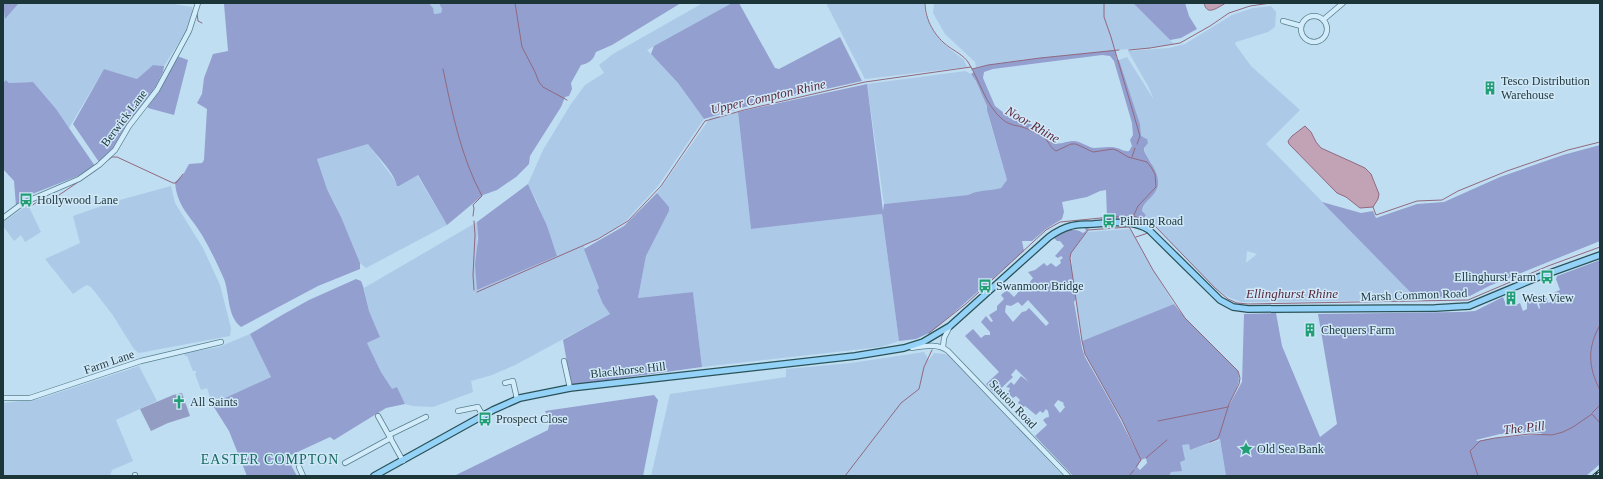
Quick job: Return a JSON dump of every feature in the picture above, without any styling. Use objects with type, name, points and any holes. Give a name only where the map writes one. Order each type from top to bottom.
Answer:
[{"type":"main road","name":"Marsh Common Road","points":[[904,348],[923,342],[950,326],[1029,253],[1059,230],[1072,225],[1117,222],[1142,226],[1151,232],[1220,300],[1233,307],[1248,309],[1435,308],[1470,306],[1536,278],[1600,255]]},
{"type":"main road","name":"Blackhorse Hill","points":[[374,476],[517,399],[570,388],[855,356],[904,348]]},
{"type":"street","name":"Berwick Lane","points":[[3,218],[23,203],[79,179],[99,165],[115,150],[129,126],[158,90],[189,31],[198,3]]},
{"type":"street","points":[[1324,20],[1343,3]]},
{"type":"street","points":[[1312,16],[1320,17],[1324,20],[1327,27],[1327,32],[1323,39],[1316,42],[1308,41],[1304,38],[1302,35],[1301,26],[1305,19],[1312,16]]},
{"type":"street","points":[[1283,21],[1301,26]]},
{"type":"street","points":[[904,348],[931,346],[944,347],[944,338],[950,326]]},
{"type":"street","name":"Farm Lane","points":[[3,398],[30,398],[141,361],[221,342]]},
{"type":"street","name":"Station Road","points":[[944,347],[1068,476]]},
{"type":"street","points":[[563,365],[570,388]]},
{"type":"street","points":[[505,383],[513,381],[517,399]]},
{"type":"street","points":[[458,411],[478,407],[483,416]]},
{"type":"street","points":[[378,416],[403,461]]},
{"type":"street","points":[[345,462],[426,417]]},
{"type":"street","points":[[418,421],[421,426]]},
{"type":"street","points":[[299,467],[303,476]]},
{"type":"shaded area","points":[[3,3],[19,3],[5,19]]},
{"type":"shaded area","points":[[19,3],[168,3],[192,7],[193,13],[186,31],[164,66],[153,65],[137,79],[104,69],[69,128],[33,82],[9,83],[6,80],[3,83],[3,10],[6,18]]},
{"type":"shaded area","points":[[429,3],[439,3],[442,9],[441,13],[433,14],[433,8]]},
{"type":"shaded area","points":[[429,3],[433,8],[434,14],[441,13],[442,9],[439,3],[681,3],[612,45],[596,52],[591,61],[581,65],[571,83],[572,89],[569,96],[565,97],[561,107],[530,156],[529,164],[516,177],[497,190],[483,195],[447,225],[418,175],[397,186],[396,181],[389,170],[368,144],[317,159],[327,189],[341,217],[360,263],[360,269],[318,286],[241,327],[233,317],[222,274],[202,235],[181,204],[176,191],[175,182],[183,175],[189,164],[202,163],[204,160],[207,109],[197,103],[202,94],[204,78],[213,54],[228,51],[224,4]]},
{"type":"shaded area","points":[[703,3],[732,3],[647,50],[678,83],[704,119],[658,186],[626,221],[584,246],[599,288],[597,290],[603,304],[610,314],[515,365],[492,375],[471,381],[473,392],[433,407],[405,404],[397,387],[392,390],[381,372],[367,343],[380,337],[369,311],[364,288],[477,222],[477,290],[557,256],[538,204],[528,184],[543,150],[571,104],[585,85],[604,73],[599,65],[613,54]]},
{"type":"shaded area","points":[[732,3],[739,3],[775,68],[779,69],[840,37],[862,81],[745,107],[704,119],[678,83],[651,54],[654,46]]},
{"type":"shaded area","points":[[826,3],[924,3],[925,13],[936,35],[946,46],[964,60],[967,67],[865,79]]},
{"type":"shaded area","points":[[934,3],[1133,3],[1174,44],[1150,48],[1040,58],[976,67],[975,62],[945,34],[933,13]]},
{"type":"shaded area","points":[[1133,3],[1185,3],[1189,16],[1197,29],[1181,38],[1170,40]]},
{"type":"shaded area","points":[[1204,3],[1226,3],[1213,10],[1210,10],[1205,7]]},
{"type":"shaded area","points":[[1271,6],[1276,12],[1275,27],[1268,32],[1236,42],[1235,44],[1251,66],[1300,110],[1266,144],[1418,300],[1241,302],[1228,297],[1215,288],[1154,225],[1146,221],[1146,215],[1142,211],[1145,202],[1153,195],[1152,164],[1144,151],[1146,138],[1141,137],[1140,124],[1119,60],[1127,57],[1154,100],[1148,86],[1128,51],[1169,48],[1185,44],[1232,15],[1253,8]],"holes":[[[1247,251],[1257,254],[1247,262],[1246,262]]]},
{"type":"shaded area","points":[[1115,50],[1117,60],[1119,60],[1140,124],[1141,136],[1147,139],[1148,143],[1144,148],[1144,151],[1158,178],[1157,189],[1143,208],[1142,211],[1146,215],[1141,223],[1102,221],[1101,217],[1107,217],[1106,190],[1087,197],[1062,202],[1064,212],[1062,219],[1046,229],[1032,241],[1022,241],[1024,251],[941,324],[929,333],[916,339],[899,341],[882,214],[751,229],[738,112],[867,84],[883,211],[884,204],[968,195],[975,192],[1001,188],[1007,180],[987,106],[976,81],[971,74],[974,72],[972,69],[988,65]],"holes":[[[1102,55],[1110,56],[1114,61],[1132,123],[1133,135],[1130,140],[1132,146],[1129,151],[1111,147],[1094,148],[1076,141],[1059,144],[1054,143],[1045,133],[1029,123],[1013,120],[995,106],[983,78],[984,72],[993,69]]]},
{"type":"shaded area","points":[[177,56],[188,60],[174,115],[148,108],[160,90]]},
{"type":"shaded area","points":[[153,65],[164,66],[163,72],[152,93],[124,129],[113,148],[99,162],[73,124],[104,69],[137,79]]},
{"type":"shaded area","points":[[965,71],[971,74],[976,81],[987,106],[990,122],[1007,180],[1001,188],[991,191],[884,204],[867,84]]},
{"type":"shaded area","points":[[6,80],[9,83],[33,82],[56,109],[95,166],[78,176],[22,198],[16,206],[14,181],[3,169],[3,83]]},
{"type":"shaded area","points":[[738,112],[751,229],[882,214],[899,341],[881,347],[702,367],[693,292],[638,298],[646,256],[669,211],[669,207],[657,193],[710,118]]},
{"type":"shaded area","points":[[1305,126],[1311,132],[1321,148],[1365,168],[1371,174],[1379,194],[1373,207],[1360,208],[1346,197],[1337,193],[1289,144],[1288,141],[1292,136]]},
{"type":"shaded area","points":[[368,144],[399,186],[417,175],[447,225],[366,268],[360,263],[327,189],[317,159]]},
{"type":"shaded area","points":[[1600,145],[1600,241],[1489,286],[1468,297],[1418,300],[1322,202],[1361,213],[1373,211],[1376,218],[1417,204],[1444,202],[1500,177],[1563,155]]},
{"type":"shaded area","points":[[528,184],[547,226],[557,256],[477,290],[475,265],[478,239],[477,222]]},
{"type":"shaded area","points":[[171,186],[175,203],[203,248],[220,285],[231,328],[230,336],[139,353],[134,349],[112,314],[91,287],[87,285],[73,294],[45,259],[80,243],[73,216],[116,201]]},
{"type":"shaded area","points":[[657,193],[669,207],[669,211],[646,256],[638,298],[693,292],[702,367],[571,385],[563,340],[610,314],[603,304],[597,290],[599,288],[584,249],[624,226]]},
{"type":"shaded area","points":[[28,205],[41,232],[25,242],[21,235],[14,241],[3,226],[3,222]]},
{"type":"shaded area","points":[[1085,228],[1089,228],[1071,253],[1070,258],[1076,299],[1074,302],[1082,348],[1085,357],[1140,458],[1122,420],[1085,354],[1082,341],[1174,304],[1185,318],[1238,371],[1238,385],[1228,407],[1242,382],[1244,314],[1276,313],[1282,346],[1320,437],[1337,424],[1318,314],[1475,311],[1503,297],[1506,305],[1515,301],[1516,305],[1520,303],[1523,311],[1527,309],[1527,302],[1535,299],[1539,309],[1538,300],[1546,297],[1548,303],[1551,302],[1555,297],[1553,293],[1560,290],[1556,279],[1557,276],[1600,260],[1600,464],[1586,476],[1226,476],[1220,439],[1190,450],[1189,444],[1182,445],[1185,460],[1180,462],[1182,471],[1171,472],[1169,476],[1073,476],[1035,436],[1047,425],[1043,420],[1047,417],[1048,418],[1048,411],[1046,409],[1043,413],[1040,411],[1036,415],[1025,406],[1023,407],[1018,403],[1020,400],[1016,396],[1013,398],[1008,393],[1010,388],[1006,387],[1011,382],[1014,385],[1021,376],[1029,382],[1016,369],[1011,375],[1013,377],[995,394],[986,384],[999,372],[965,336],[973,329],[981,338],[985,335],[990,335],[990,332],[981,322],[986,316],[991,322],[993,321],[989,315],[997,310],[997,306],[1004,299],[1001,295],[1007,290],[1014,297],[1022,288],[1018,284],[1020,283],[1025,288],[1033,278],[1028,272],[1035,270],[1044,263],[1047,266],[1051,263],[1056,267],[1061,263],[1060,260],[1063,258],[1061,256],[1058,258],[1055,256],[1064,246],[1060,241],[1057,241],[1053,237],[1068,230],[1075,230],[1083,233],[1086,231]],"holes":[[[1028,300],[1049,323],[1046,326],[1029,308],[1022,312],[1013,322],[1005,312],[1006,305],[1011,306],[1018,302],[1022,306]],[[1058,400],[1064,403],[1063,404],[1065,407],[1060,413],[1054,405]],[[1532,432],[1542,434],[1476,440],[1500,434]],[[1146,458],[1147,463],[1140,470],[1137,467],[1141,460]]]},
{"type":"shaded area","points":[[1131,230],[1174,304],[1082,341],[1071,253],[1086,232]]},
{"type":"shaded area","points":[[356,279],[361,281],[369,311],[380,337],[367,343],[381,372],[392,389],[397,387],[405,404],[386,408],[334,440],[330,437],[289,456],[292,467],[297,476],[247,476],[229,431],[212,404],[271,377],[250,334],[309,300]]},
{"type":"shaded area","points":[[250,334],[271,377],[212,404],[207,388],[201,390],[195,374],[196,371],[193,371],[187,356],[185,356],[184,353],[219,347]]},
{"type":"shaded area","points":[[924,352],[929,360],[934,353],[950,356],[1063,476],[651,476],[670,394],[786,377],[786,369],[851,363]]},
{"type":"shaded area","points":[[139,366],[157,401],[116,420],[133,461],[112,470],[110,476],[3,476],[3,403],[39,399]]},
{"type":"shaded area","points":[[182,393],[190,416],[168,423],[151,431],[140,409],[173,395]]},
{"type":"shaded area","points":[[654,395],[658,400],[643,476],[454,476],[548,430],[550,421],[545,411]]},
{"type":"shaded area","points":[[1220,440],[1226,476],[1169,476],[1182,445],[1189,443],[1190,450]]},
{"type":"waterway","points":[[515,3],[522,47],[539,82],[543,87],[567,100]]},
{"type":"waterway","name":"Noor Rhine","points":[[925,3],[927,16],[935,33],[944,43],[966,60],[991,106],[1005,122],[1027,128],[1040,135],[1047,140],[1056,151],[1071,144],[1076,144],[1093,152],[1113,149],[1128,157],[1147,162],[1155,174],[1156,187],[1138,206],[1134,215]]},
{"type":"waterway","points":[[1104,3],[1104,17],[1140,136],[1137,144]]},
{"type":"waterway","points":[[1129,50],[1180,43],[1229,13],[1250,6],[1271,3]]},
{"type":"waterway","points":[[197,13],[198,21],[202,23]]},
{"type":"waterway","points":[[972,69],[988,65],[1040,58],[1119,50]]},
{"type":"waterway","name":"Upper Compton Rhine","points":[[477,292],[598,239],[628,221],[661,186],[705,121],[744,110],[865,82],[971,67]]},
{"type":"waterway","points":[[443,69],[463,150],[468,166],[482,196],[473,205],[473,216]]},
{"type":"waterway","points":[[1373,207],[1376,215],[1417,201],[1442,200],[1458,191],[1507,171],[1568,150],[1600,142]]},
{"type":"waterway","points":[[1132,157],[1135,148]]},
{"type":"waterway","points":[[104,163],[112,157],[117,157],[173,183],[176,183],[183,174]]},
{"type":"waterway","points":[[31,206],[45,197],[53,198],[59,195],[96,170]]},
{"type":"waterway","name":"Ellinghurst Rhine","points":[[929,333],[967,303],[1046,230],[1060,222],[1134,216],[1154,225],[1215,288],[1228,299],[1237,303],[1248,304],[1468,300],[1548,266],[1600,247]]},
{"type":"waterway","points":[[474,221],[474,290]]},
{"type":"waterway","points":[[1136,467],[1141,460],[1122,420],[1085,354],[1082,341],[1070,258],[1071,253],[1088,230],[1129,227],[1153,270],[1185,318],[1238,371],[1240,378],[1239,384],[1229,404],[1219,436],[1217,439],[1210,442]]},
{"type":"waterway","points":[[1136,237],[1148,233]]},
{"type":"waterway","name":"Ellinghurst Rhine","points":[[1600,325],[1591,350],[1591,365],[1600,390]]},
{"type":"waterway","points":[[845,476],[901,403],[919,389],[924,367],[932,350]]},
{"type":"waterway","name":"Ellinghurst Rhine","points":[[1592,413],[1600,405]]},
{"type":"waterway","points":[[1158,421],[1228,407]]},
{"type":"waterway","name":"The Pill","points":[[1478,476],[1470,451],[1480,441],[1530,434],[1552,435],[1573,427],[1592,414],[1600,423]]},
{"type":"waterway","points":[[1146,458],[1167,440]]},
{"type":"waterway","points":[[1129,476],[1134,470]]},
{"type":"railway","points":[[1593,476],[1600,470]]},
{"type":"place","name":"Tesco Distribution Warehouse","points":[[1490,88]]},
{"type":"place","name":"Hollywood Lane","points":[[26,200]]},
{"type":"place","name":"Pilning Road","points":[[1109,221]]},
{"type":"place","name":"Ellinghurst Farm","points":[[1547,277]]},
{"type":"place","name":"Swanmoor Bridge","points":[[985,286]]},
{"type":"place","name":"West View","points":[[1511,298]]},
{"type":"place","name":"Chequers Farm","points":[[1310,330]]},
{"type":"place","name":"All Saints","points":[[179,402]]},
{"type":"place","name":"Prospect Close","points":[[485,419]]},
{"type":"place","name":"Old Sea Bank","points":[[1246,449]]},
{"type":"district","name":"EASTER COMPTON","points":[[270,459]]}]
